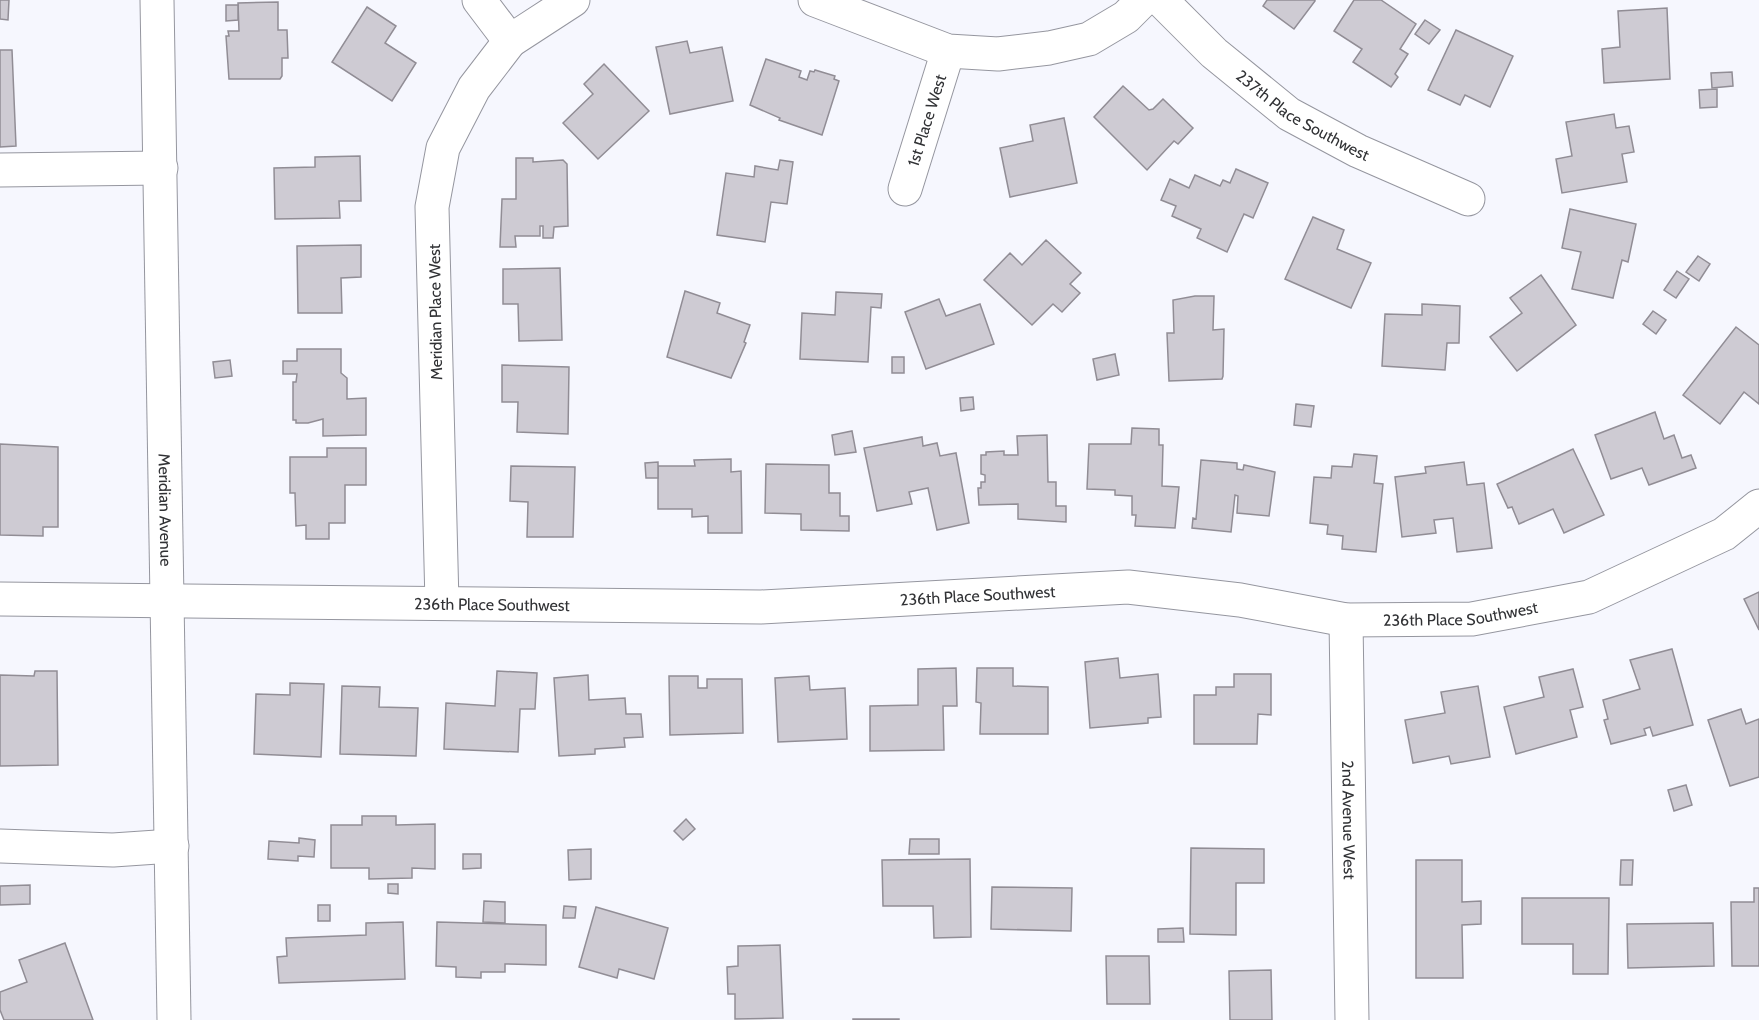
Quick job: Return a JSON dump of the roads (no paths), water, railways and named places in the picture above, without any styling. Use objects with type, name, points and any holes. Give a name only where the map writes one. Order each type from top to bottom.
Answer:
[{"type":"street","name":"Meridian Avenue","points":[[157,0],[174,1020]]},
{"type":"street","points":[[479,0],[510,41],[573,0]]},
{"type":"street","points":[[815,0],[948,51],[998,54],[1049,48],[1089,39],[1126,17],[1143,0]]},
{"type":"street","name":"237th Place Southwest","points":[[1161,0],[1214,53],[1289,114],[1358,151],[1468,199]]},
{"type":"street","name":"Meridian Place West","points":[[442,603],[432,207],[443,148],[474,88],[510,41]]},
{"type":"street","name":"1st Place West","points":[[905,189],[948,51]]},
{"type":"street","points":[[0,170],[161,168]]},
{"type":"street","name":"236th Place Southwest","points":[[0,599],[761,607],[1128,587],[1239,600],[1346,620],[1472,619],[1589,597],[1724,534],[1759,506]]},
{"type":"street","name":"2nd Avenue West","points":[[1346,620],[1352,1020]]},
{"type":"street","points":[[0,846],[113,850],[171,846]]}]
